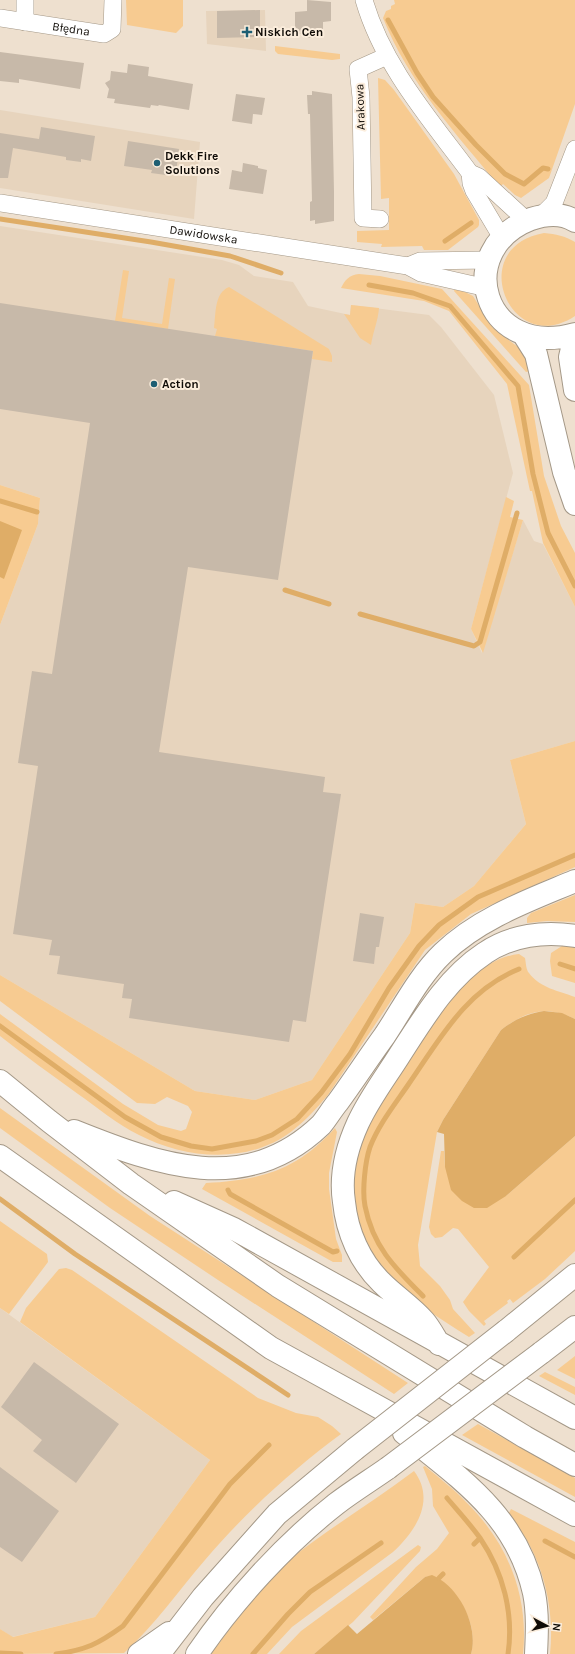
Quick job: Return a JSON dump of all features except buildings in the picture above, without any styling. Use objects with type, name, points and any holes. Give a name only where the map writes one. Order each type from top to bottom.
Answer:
[{"type":"main road","points":[[575,221],[562,216],[535,218],[513,228],[495,246],[488,260],[486,277],[491,304],[509,326],[524,335],[537,338],[555,338],[575,335],[570,357],[575,390]]},
{"type":"main road","points":[[524,335],[536,354],[564,472],[575,504]]},
{"type":"main road","points":[[49,1121],[103,1143],[164,1162],[201,1169],[235,1168],[273,1159],[296,1145],[321,1124],[353,1082],[413,991],[442,953],[469,932],[494,917],[575,881]]},
{"type":"main road","points":[[439,1344],[424,1320],[380,1282],[365,1262],[353,1242],[343,1202],[343,1177],[349,1148],[358,1124],[373,1095],[444,991],[466,968],[486,952],[508,942],[548,933],[575,936]]},
{"type":"main road","points":[[0,1080],[49,1121],[130,1184],[278,1286],[518,1433],[575,1464]]},
{"type":"main road","points":[[0,1156],[90,1222],[270,1348],[575,1515]]},
{"type":"main road","points":[[130,1184],[234,1228],[439,1344],[575,1418]]},
{"type":"main road","points":[[159,1654],[238,1557],[277,1514],[355,1449],[575,1275]]},
{"type":"main road","points":[[197,1654],[234,1606],[287,1547],[336,1504],[388,1468],[575,1327]]},
{"type":"main road","points":[[361,1399],[474,1490],[496,1513],[512,1538],[524,1564],[534,1593],[537,1624],[536,1654]]},
{"type":"main road","points":[[139,1654],[183,1623]]},
{"type":"street","points":[[25,0],[25,22]]},
{"type":"street","name":"Błędna","points":[[0,18],[104,34],[112,29],[113,0]]},
{"type":"street","points":[[364,0],[375,32],[402,81],[470,173],[479,177],[535,218],[554,204],[575,149]]},
{"type":"street","name":"Arakowa","points":[[380,219],[363,218],[361,97],[358,69],[387,56]]},
{"type":"street","points":[[470,173],[470,183],[474,192],[502,238]]},
{"type":"street","name":"Dawidowska","points":[[0,203],[408,266],[421,272],[487,288]]},
{"type":"street","name":"Dawidowska","points":[[408,266],[420,261],[488,260]]},
{"type":"shaded area","points":[[126,0],[183,0],[183,26],[176,33],[127,25]]},
{"type":"shaded area","points":[[394,0],[575,0],[575,104],[549,178],[521,198],[515,195],[503,184],[500,187],[435,107],[420,86],[393,42],[383,18],[386,11],[391,9],[391,6],[395,4]]},
{"type":"shaded area","points":[[265,10],[266,51],[207,44],[206,11]]},
{"type":"shaded area","points":[[275,46],[340,54],[340,59],[332,60],[278,54],[275,51]]},
{"type":"shaded area","points":[[378,78],[385,80],[394,90],[454,174],[479,220],[478,227],[448,250],[424,250],[422,246],[381,247],[382,244],[357,242],[357,231],[389,230],[389,198],[381,199]]},
{"type":"shaded area","points":[[0,110],[200,142],[194,219],[0,188]]},
{"type":"shaded area","name":"Action","points":[[0,226],[222,260],[239,265],[254,276],[293,282],[308,306],[350,315],[351,305],[429,315],[441,327],[494,395],[513,473],[471,629],[482,653],[523,520],[534,541],[543,544],[575,607],[575,741],[510,760],[526,824],[474,886],[443,907],[415,903],[410,933],[312,1080],[255,1100],[195,1091],[0,975],[0,625],[38,524],[40,498],[0,485]]},
{"type":"shaded area","points":[[544,233],[568,238],[575,242],[575,316],[552,325],[531,323],[516,312],[505,296],[502,277],[506,258],[520,242]]},
{"type":"shaded area","points":[[123,270],[129,271],[122,318],[162,324],[169,278],[175,279],[168,329],[115,321]]},
{"type":"shaded area","points":[[359,274],[380,276],[442,289],[529,385],[544,476],[561,526],[575,553],[575,607],[543,543],[507,384],[449,311],[424,301],[341,288],[348,278]]},
{"type":"shaded area","points":[[229,287],[329,349],[332,356],[332,362],[312,359],[313,351],[215,336],[217,329],[214,328],[218,299],[224,290]]},
{"type":"shaded area","points":[[455,287],[473,296],[493,328],[518,347],[525,357],[530,371],[526,372],[454,291]]},
{"type":"shaded area","points":[[351,305],[379,308],[371,345],[360,338],[344,314],[350,315]]},
{"type":"shaded area","points":[[0,485],[40,498],[38,524],[0,625]]},
{"type":"shaded area","points":[[506,497],[514,501],[510,517],[523,520],[483,653],[471,629]]},
{"type":"shaded area","points":[[0,521],[22,530],[4,579],[0,577]]},
{"type":"shaded area","points":[[575,741],[575,867],[471,914],[425,950],[328,1095],[302,1123],[275,1142],[236,1154],[216,1155],[176,1149],[157,1143],[131,1131],[115,1121],[0,1036],[0,1014],[123,1104],[158,1125],[181,1131],[186,1129],[192,1112],[188,1106],[167,1097],[155,1104],[137,1103],[0,1001],[0,975],[195,1091],[255,1100],[312,1080],[410,933],[415,903],[443,907],[474,886],[526,824],[510,760]]},
{"type":"shaded area","points":[[575,895],[575,922],[547,921],[527,923],[527,918],[531,913]]},
{"type":"shaded area","points":[[562,946],[575,947],[575,983],[552,976],[550,961],[551,953]]},
{"type":"shaded area","points":[[519,954],[525,958],[528,972],[533,978],[544,986],[575,997],[575,1019],[555,1012],[536,1012],[519,1018],[501,1030],[443,1120],[437,1132],[418,1245],[420,1266],[440,1286],[450,1300],[453,1309],[475,1333],[469,1337],[417,1302],[387,1274],[375,1258],[364,1241],[356,1221],[353,1201],[353,1180],[360,1149],[372,1120],[388,1092],[440,1014],[468,981],[484,968],[501,959]]},
{"type":"shaded area","points":[[544,1011],[562,1013],[575,1019],[575,1136],[506,1196],[487,1208],[474,1208],[462,1201],[451,1190],[445,1167],[444,1134],[437,1132],[443,1120],[501,1030],[521,1018]]},
{"type":"shaded area","points":[[0,1108],[150,1216],[408,1383],[394,1394],[110,1208],[0,1128]]},
{"type":"shaded area","points":[[335,1128],[337,1132],[329,1173],[329,1189],[336,1239],[342,1255],[342,1262],[333,1262],[202,1189],[206,1183],[244,1179],[277,1170],[307,1154]]},
{"type":"shaded area","points":[[575,1136],[575,1251],[545,1279],[513,1303],[510,1299],[507,1301],[508,1303],[484,1321],[486,1324],[484,1326],[469,1311],[463,1302],[489,1267],[458,1229],[453,1228],[442,1237],[435,1238],[431,1234],[429,1227],[441,1151],[444,1151],[445,1167],[506,1196]]},
{"type":"shaded area","points":[[0,1221],[47,1254],[48,1262],[9,1314],[0,1308]]},
{"type":"shaded area","points":[[66,1268],[72,1270],[258,1398],[296,1413],[318,1417],[341,1434],[304,1463],[252,1509],[205,1560],[156,1619],[124,1653],[0,1654],[0,1629],[13,1637],[95,1617],[210,1460],[20,1322],[26,1308],[59,1269]]},
{"type":"shaded area","points":[[0,1308],[210,1460],[95,1617],[12,1637],[0,1629]]},
{"type":"shaded area","points":[[575,1356],[575,1379],[557,1370]]},
{"type":"shaded area","points":[[545,1372],[575,1387],[575,1395],[539,1376]]},
{"type":"shaded area","points":[[478,1424],[575,1478],[575,1497],[462,1435]]},
{"type":"shaded area","points":[[425,1466],[466,1502],[481,1518],[504,1553],[519,1591],[523,1612],[523,1654],[471,1654],[472,1629],[469,1618],[454,1593],[440,1580],[433,1577],[425,1577],[373,1620],[370,1617],[416,1567],[437,1549],[449,1533],[433,1506],[432,1489],[423,1467]]},
{"type":"shaded area","points":[[414,1471],[420,1482],[423,1493],[423,1504],[416,1525],[393,1552],[292,1627],[267,1654],[211,1654],[262,1588],[298,1553]]},
{"type":"shaded area","points":[[511,1509],[575,1542],[575,1654],[550,1654],[550,1611],[545,1584],[529,1544],[509,1513]]},
{"type":"shaded area","points":[[418,1545],[421,1547],[420,1551],[353,1622],[314,1654],[279,1654],[301,1631]]},
{"type":"shaded area","points":[[432,1575],[442,1580],[451,1588],[465,1608],[472,1631],[473,1643],[471,1654],[314,1654],[348,1625],[357,1634],[425,1577]]},
{"type":"waterway","points":[[388,20],[417,73],[433,97],[476,145],[505,174],[524,184],[543,168],[548,169]]},
{"type":"waterway","points":[[0,219],[151,242],[230,256],[281,273]]},
{"type":"waterway","points":[[445,241],[471,223]]},
{"type":"waterway","points":[[369,285],[413,293],[450,306],[518,386],[533,474],[548,533],[575,586]]},
{"type":"waterway","points":[[0,501],[37,512]]},
{"type":"waterway","points":[[360,614],[474,646],[480,642],[517,513]]},
{"type":"waterway","points":[[285,590],[329,604]]},
{"type":"waterway","points":[[0,1026],[125,1117],[161,1137],[191,1146],[212,1149],[256,1141],[272,1135],[297,1119],[321,1093],[350,1054],[389,988],[419,946],[439,925],[478,897],[575,855]]},
{"type":"waterway","points":[[560,964],[575,969]]},
{"type":"waterway","points":[[423,1296],[386,1256],[379,1245],[369,1220],[364,1200],[364,1176],[370,1147],[388,1114],[455,1018],[483,990],[500,978],[519,969]]},
{"type":"waterway","points":[[228,1190],[230,1194],[333,1252],[337,1251]]},
{"type":"waterway","points":[[0,1199],[75,1254],[288,1395]]},
{"type":"waterway","points":[[514,1257],[575,1200]]},
{"type":"waterway","points":[[56,1654],[84,1648],[99,1642],[123,1626],[230,1484],[269,1445]]},
{"type":"waterway","points":[[447,1498],[480,1538],[501,1579],[508,1608],[508,1654]]},
{"type":"waterway","points":[[474,1544],[480,1538]]},
{"type":"waterway","points":[[545,1541],[575,1557]]},
{"type":"waterway","points":[[253,1654],[288,1614],[310,1592],[381,1543]]},
{"type":"waterway","points":[[439,1578],[443,1574]]},
{"type":"waterway","points":[[0,1653],[21,1654]]},
{"type":"place","name":"Niskich Cen","points":[[247,32]]},
{"type":"place","name":"Dekk Fire Solutions","points":[[157,163]]},
{"type":"place","name":"Action","points":[[154,384]]}]
